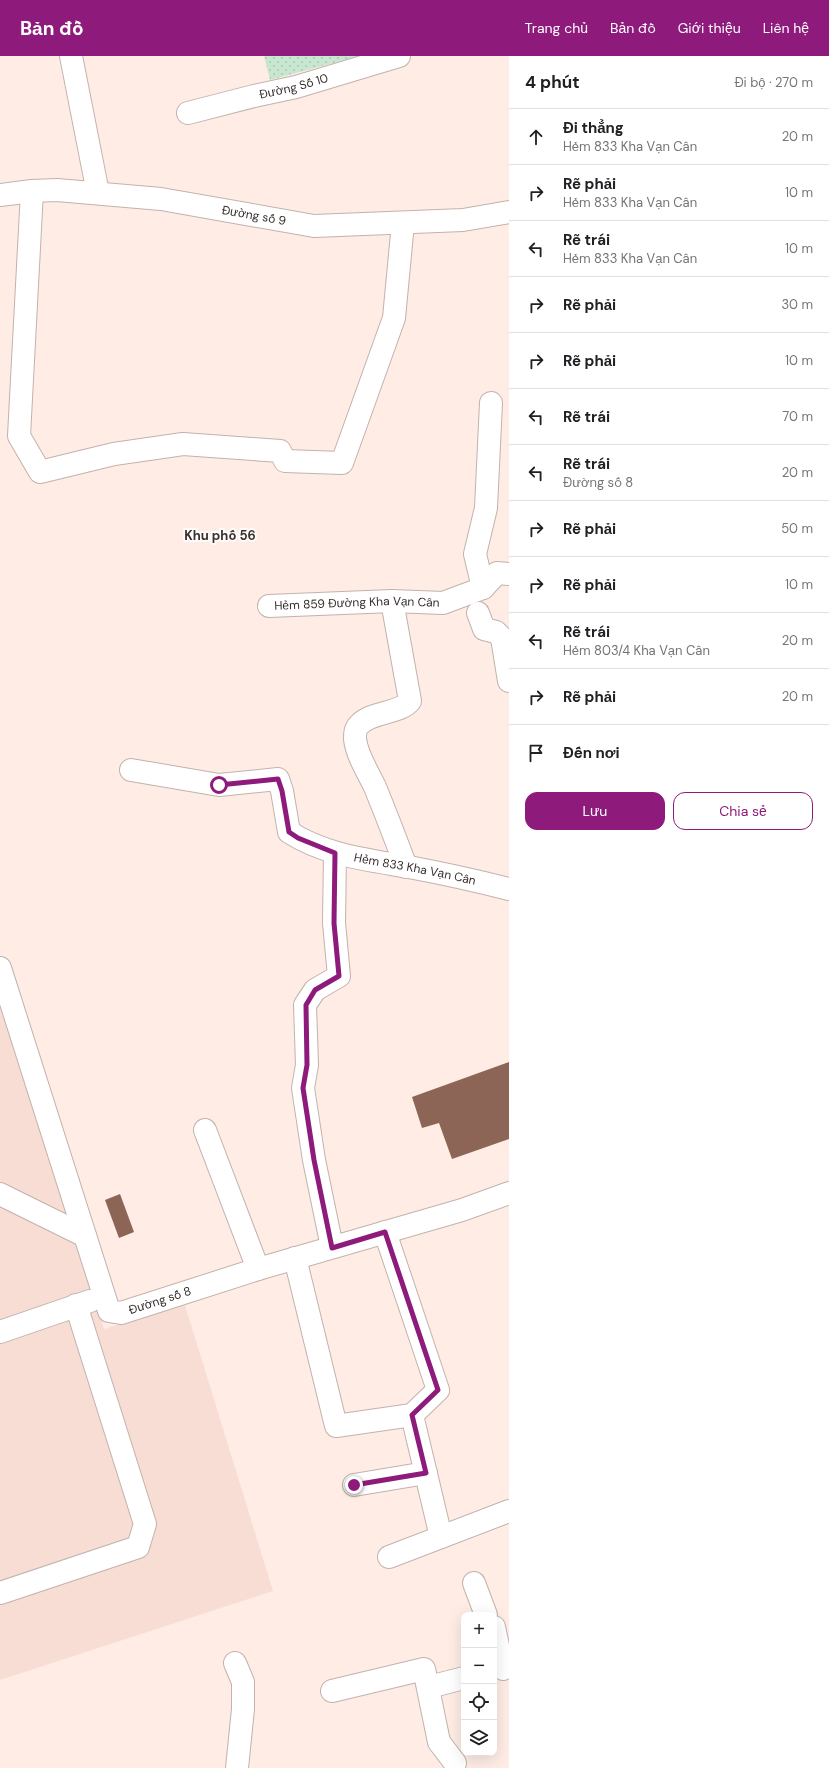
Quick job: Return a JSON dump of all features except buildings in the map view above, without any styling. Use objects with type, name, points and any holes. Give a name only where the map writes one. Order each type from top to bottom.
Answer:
[{"type":"street","points":[[71,56],[98,194]]},
{"type":"street","name":"Đường Số 10","points":[[188,113],[296,87],[400,56]]},
{"type":"street","name":"Đường số 9","points":[[0,195],[57,190],[161,199],[314,226],[463,220],[509,212]]},
{"type":"street","points":[[32,191],[19,436],[40,472],[114,454],[183,444],[280,451],[285,461],[342,463],[394,318],[403,223]]},
{"type":"street","points":[[483,588],[475,554],[486,508],[491,403]]},
{"type":"street","name":"Hẻm 859 Đường Kha Vạn Cân","points":[[268,606],[392,601],[443,603],[483,588],[497,573],[509,574]]},
{"type":"street","points":[[392,601],[410,701],[404,706],[378,714],[360,724],[356,730],[355,740],[362,762],[384,810],[406,867]]},
{"type":"street","points":[[478,613],[484,629],[496,632],[502,638],[509,681]]},
{"type":"street","name":"Hẻm 833 Kha Vạn Cân","points":[[131,770],[219,785],[278,779],[282,791],[289,832],[298,838],[335,853],[509,889]]},
{"type":"street","points":[[332,1248],[314,1160],[303,1088],[307,1065],[306,1005],[315,990],[339,976],[334,923],[335,853]]},
{"type":"street","name":"Đường số 8","points":[[0,968],[109,1311],[121,1314],[258,1269],[462,1210],[509,1193]]},
{"type":"street","points":[[205,1130],[258,1269]]},
{"type":"street","points":[[0,1194],[85,1236]]},
{"type":"street","points":[[295,1258],[336,1426],[412,1415],[438,1390],[385,1232]]},
{"type":"street","points":[[0,1332],[76,1305],[104,1297]]},
{"type":"street","points":[[0,1593],[138,1547],[145,1524],[76,1305]]},
{"type":"street","points":[[412,1415],[442,1537]]},
{"type":"street","points":[[354,1485],[426,1473]]},
{"type":"street","points":[[389,1557],[509,1511]]},
{"type":"street","points":[[474,1583],[485,1612]]},
{"type":"street","points":[[497,1642],[502,1669]]},
{"type":"street","points":[[235,1663],[243,1682],[243,1709],[237,1768]]},
{"type":"street","points":[[332,1691],[424,1669],[429,1687],[439,1742],[455,1763]]},
{"type":"street","points":[[429,1687],[461,1679]]},
{"type":"shaded area","points":[[0,1000],[104,1329],[185,1305],[273,1591],[0,1680]]},
{"type":"green space","points":[[264,56],[359,56],[270,80]]},
{"type":"district","name":"Khu phố 56","points":[[220,535]]},
{"type":"route","points":[[219,785],[278,779],[282,791],[289,832],[298,838],[335,853],[334,923],[339,976],[315,990],[306,1005],[307,1065],[303,1088],[314,1160],[332,1248],[385,1232],[438,1390],[412,1415],[426,1473],[354,1485]]}]
